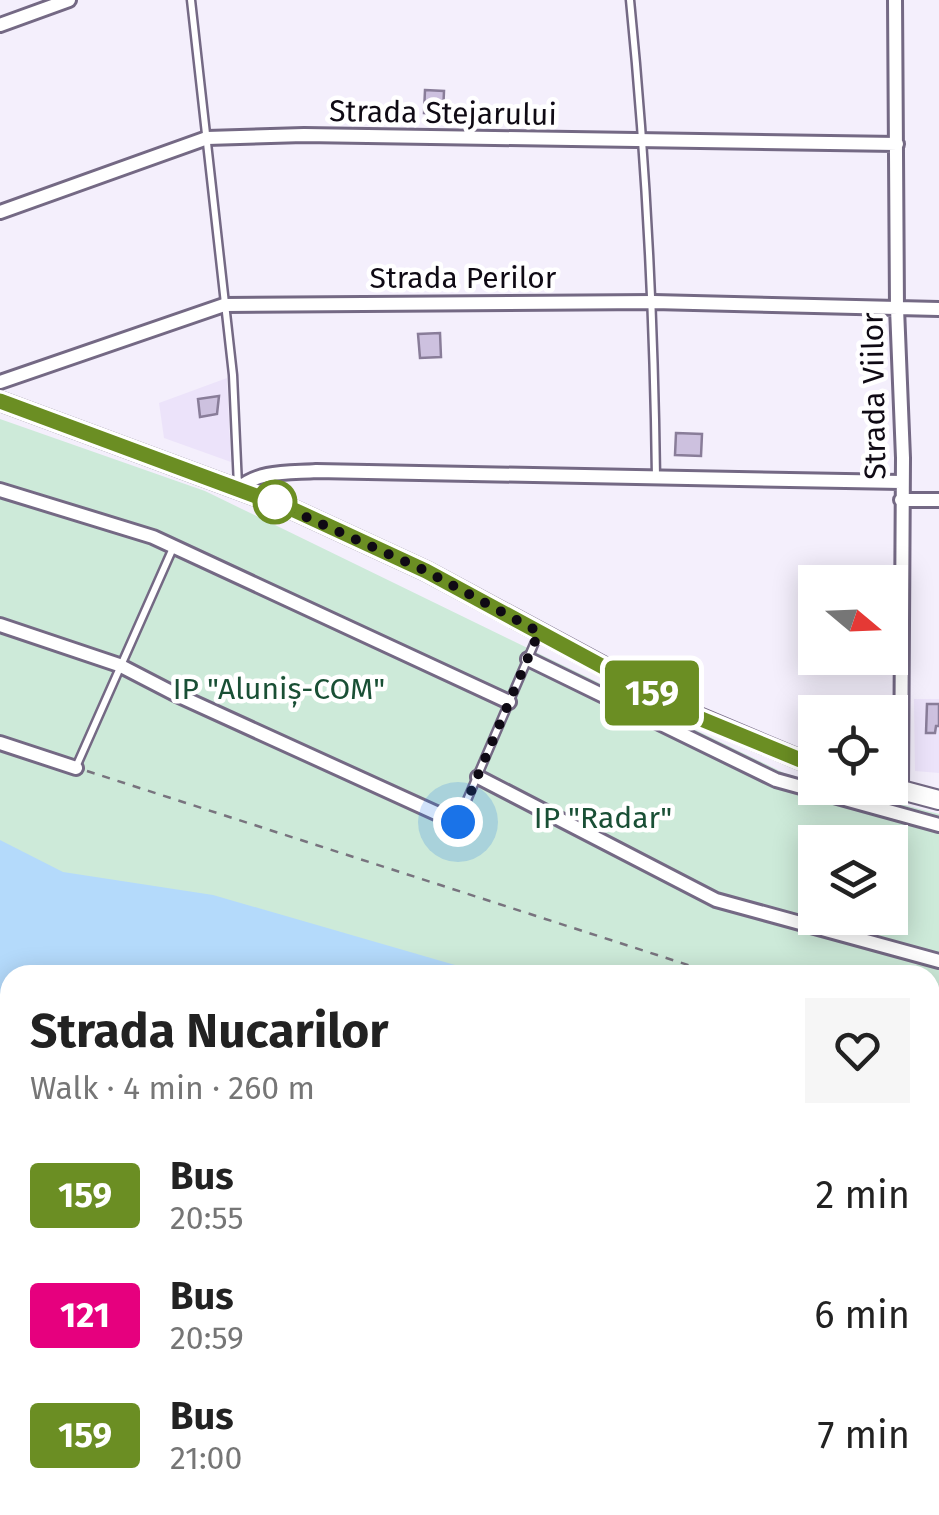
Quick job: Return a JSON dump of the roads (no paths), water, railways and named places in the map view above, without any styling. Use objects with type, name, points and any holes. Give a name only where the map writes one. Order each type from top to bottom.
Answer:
[{"type":"main road","points":[[0,401],[294,510],[426,571],[694,716],[798,759]]},
{"type":"main road","points":[[908,791],[939,800]]},
{"type":"street","points":[[0,24],[69,0]]},
{"type":"street","name":"Strada Viilor","points":[[895,0],[901,482],[898,695]]},
{"type":"street","name":"Strada Stejarului","points":[[0,212],[207,138],[304,135],[897,144]]},
{"type":"street","name":"Strada Perilor","points":[[0,382],[224,305],[654,302],[939,309]]},
{"type":"street","points":[[238,488],[248,480],[266,475],[316,471],[901,482]]},
{"type":"street","points":[[0,490],[153,537],[510,702]]},
{"type":"street","points":[[901,500],[939,500]]},
{"type":"street","points":[[0,626],[119,665],[458,822]]},
{"type":"street","points":[[528,659],[776,780],[939,825]]},
{"type":"street","points":[[0,743],[76,768]]},
{"type":"street","points":[[478,777],[716,900],[939,961]]},
{"type":"lane","points":[[191,0],[233,375],[238,488]]},
{"type":"lane","points":[[630,0],[645,142],[654,302],[656,477]]},
{"type":"lane","points":[[76,768],[174,548]]},
{"type":"lane","points":[[458,822],[539,632]]},
{"type":"water","points":[[0,840],[63,872],[213,895],[455,965],[0,965]]},
{"type":"park label","name":"IP \"Aluniș-COM\"","points":[[279,689]]},
{"type":"park label","name":"IP \"Radar\"","points":[[603,818]]}]
